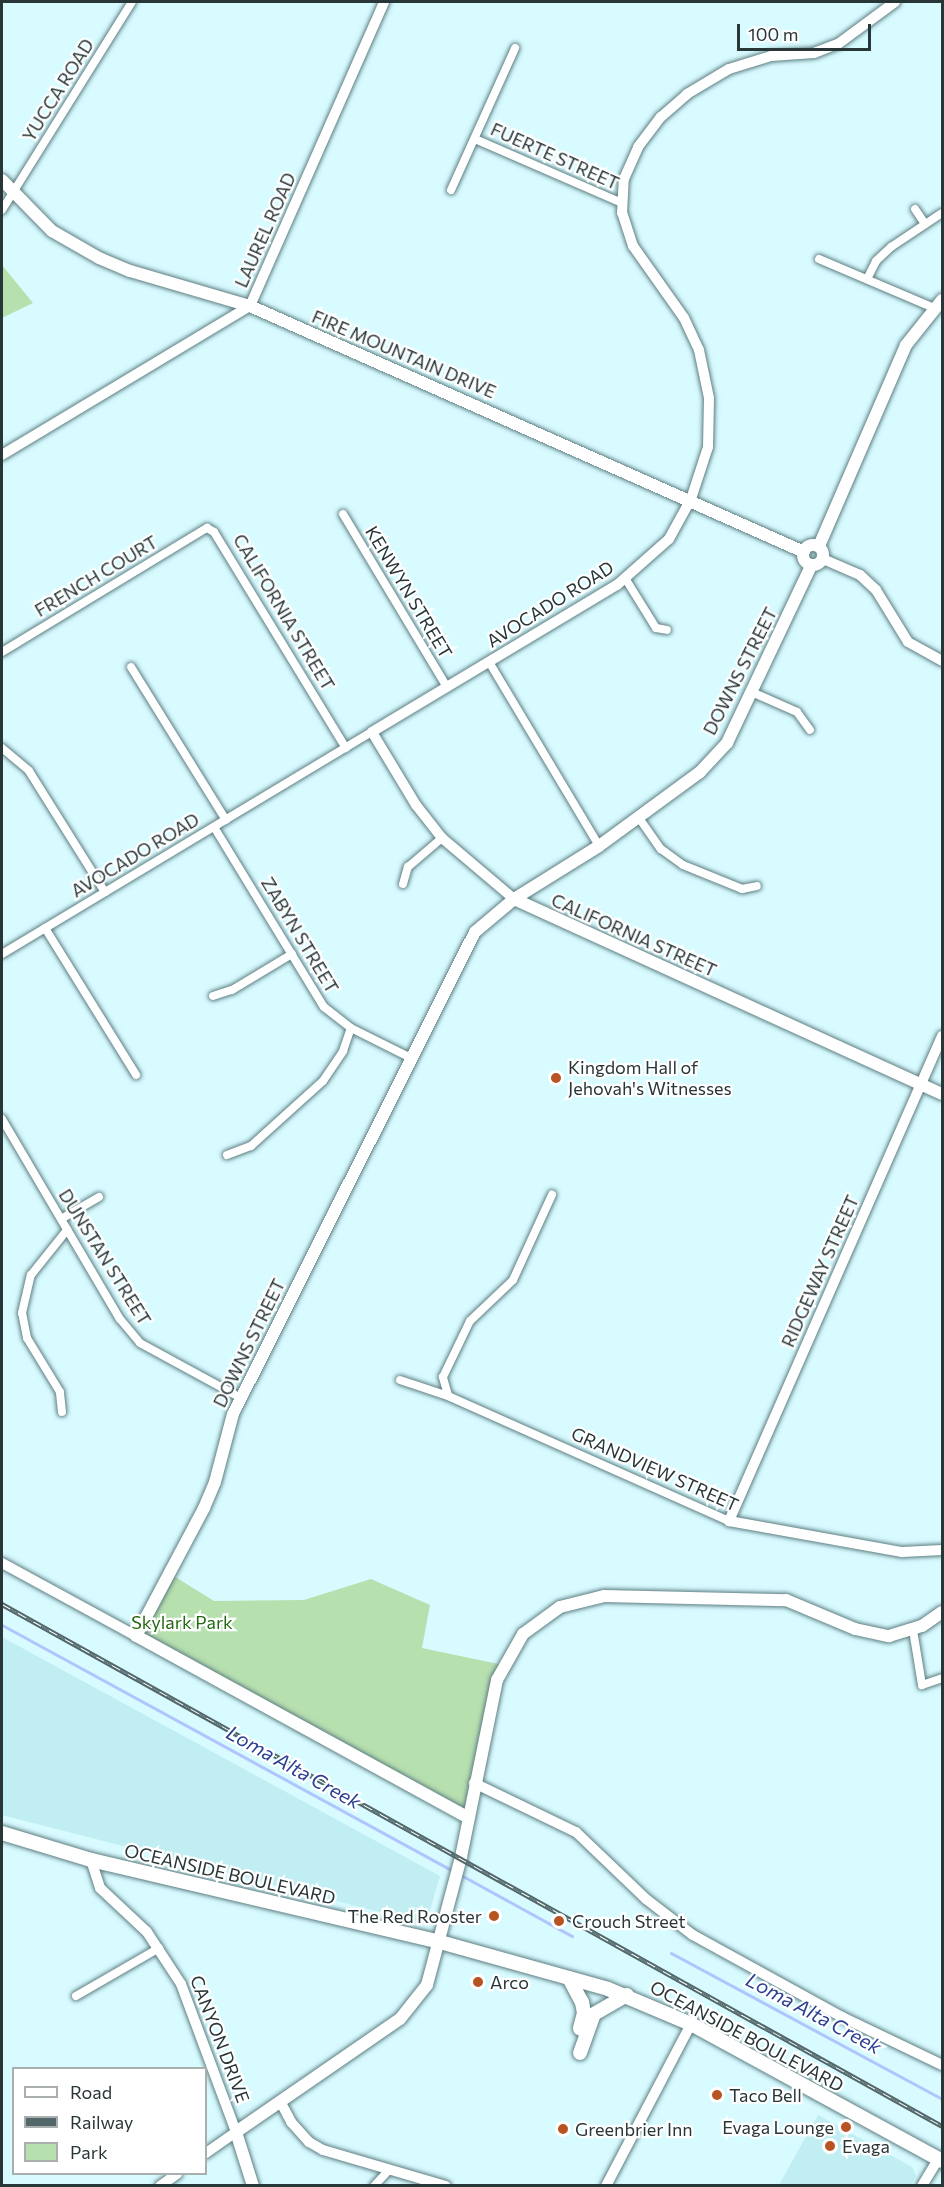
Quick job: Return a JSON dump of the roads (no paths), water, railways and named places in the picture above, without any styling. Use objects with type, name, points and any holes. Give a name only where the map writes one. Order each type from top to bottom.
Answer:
[{"type":"main road","name":"FIRE MOUNTAIN DRIVE","points":[[2,180],[13,195],[52,231],[99,258],[130,271],[250,306],[692,499],[804,552]]},
{"type":"main road","points":[[819,546],[812,545],[804,552],[803,559],[811,566],[823,559],[819,546],[906,345],[938,304]]},
{"type":"main road","name":"DOWNS STREET","points":[[136,1636],[204,1508],[241,1398],[409,1057],[475,932],[514,899],[639,818],[700,772],[727,743],[754,693],[811,566]]},
{"type":"main road","name":"CALIFORNIA STREET","points":[[514,899],[942,1094]]},
{"type":"main road","points":[[236,2132],[400,2019],[427,1985],[454,1886],[474,1783],[503,1665],[523,1634],[561,1607],[604,1596],[766,1598],[821,1612],[855,1629],[889,1636],[913,1630],[942,1612]]},
{"type":"main road","points":[[136,1636],[467,1818]]},
{"type":"main road","name":"OCEANSIDE BOULEVARD","points":[[2,1833],[91,1860],[440,1942],[627,1995],[691,2024],[940,2160]]},
{"type":"main road","points":[[569,1978],[584,2013],[577,2051],[594,2014],[627,1995]]},
{"type":"main road","name":"CANYON DRIVE","points":[[236,2132],[254,2186]]},
{"type":"street","name":"YUCCA ROAD","points":[[2,210],[132,2]]},
{"type":"street","name":"LAUREL ROAD","points":[[2,455],[250,306],[384,2]]},
{"type":"street","name":"AVOCADO ROAD","points":[[2,954],[625,578],[669,539],[692,499],[708,447],[710,412],[699,350],[684,318],[633,246],[622,203],[624,179],[638,147],[661,117],[687,94],[729,69],[771,56],[814,53],[838,44],[895,2]]},
{"type":"street","points":[[451,190],[515,48]]},
{"type":"street","name":"FUERTE STREET","points":[[475,139],[622,203]]},
{"type":"street","points":[[915,209],[925,224]]},
{"type":"street","points":[[867,279],[876,261],[891,247],[942,213]]},
{"type":"street","points":[[819,259],[938,304]]},
{"type":"street","name":"KENWYN STREET","points":[[344,514],[447,687]]},
{"type":"street","name":"FRENCH COURT","points":[[2,652],[207,528]]},
{"type":"street","name":"CALIFORNIA STREET","points":[[207,528],[214,532],[346,748]]},
{"type":"street","points":[[823,559],[860,575],[876,590],[908,642],[942,661]]},
{"type":"street","points":[[625,578],[656,628],[667,630]]},
{"type":"street","points":[[489,662],[599,846]]},
{"type":"street","points":[[131,667],[225,820]]},
{"type":"street","points":[[754,693],[797,712],[810,730]]},
{"type":"street","name":"CALIFORNIA STREET","points":[[372,732],[416,805],[442,838],[514,899]]},
{"type":"street","points":[[2,748],[29,771],[105,892]]},
{"type":"street","points":[[639,818],[661,849],[683,865],[742,889],[758,886]]},
{"type":"street","name":"ZABYN STREET","points":[[214,827],[324,1007],[351,1028],[409,1057]]},
{"type":"street","points":[[403,884],[408,867],[442,838]]},
{"type":"street","points":[[45,928],[136,1076]]},
{"type":"street","points":[[213,996],[232,990],[292,954]]},
{"type":"street","points":[[227,1155],[251,1146],[323,1082],[343,1051],[351,1028]]},
{"type":"street","name":"RIDGEWAY STREET","points":[[729,1521],[942,1036]]},
{"type":"street","name":"DUNSTAN STREET","points":[[2,1119],[67,1230],[140,1343],[241,1398]]},
{"type":"street","points":[[448,1396],[442,1377],[470,1321],[513,1280],[552,1196]]},
{"type":"street","points":[[61,1219],[99,1197]]},
{"type":"street","points":[[62,1412],[60,1392],[27,1338],[22,1313],[31,1275],[67,1230]]},
{"type":"street","name":"GRANDVIEW STREET","points":[[400,1380],[448,1396],[729,1521],[902,1552],[942,1550]]},
{"type":"street","points":[[2,1563],[136,1636]]},
{"type":"street","points":[[913,1630],[922,1684],[942,1678]]},
{"type":"street","points":[[474,1783],[576,1832],[646,1899],[693,1935],[842,2017],[942,2065]]},
{"type":"street","name":"CANYON DRIVE","points":[[91,1860],[100,1888],[119,1902],[159,1948],[181,1984],[236,2132]]},
{"type":"street","points":[[76,1996],[159,1948]]},
{"type":"street","points":[[606,2186],[691,2024]]},
{"type":"street","points":[[280,2101],[309,2142],[323,2150],[446,2186]]},
{"type":"street","points":[[207,2152],[236,2132]]},
{"type":"street","points":[[922,2186],[940,2160]]},
{"type":"street","points":[[374,2186],[390,2169]]},
{"type":"street","points":[[160,2186],[176,2175]]},
{"type":"waterway","name":"Loma Alta Creek","points":[[2,1625],[453,1871]]},
{"type":"waterway","name":"Loma Alta Creek","points":[[459,1874],[572,1936]]},
{"type":"waterway","name":"Loma Alta Creek","points":[[671,1953],[942,2099]]},
{"type":"railway","points":[[2,1604],[942,2126]]},
{"type":"place","name":"Kingdom Hall of Jehovah's Witnesses","points":[[556,1078]]},
{"type":"place","name":"The Red Rooster","points":[[494,1916]]},
{"type":"place","name":"Crouch Street","points":[[559,1921]]},
{"type":"place","name":"Arco","points":[[478,1982]]},
{"type":"place","name":"Taco Bell","points":[[717,2095]]},
{"type":"place","name":"Evaga Lounge","points":[[846,2127]]},
{"type":"place","name":"Greenbrier Inn","points":[[563,2129]]},
{"type":"place","name":"Evaga","points":[[830,2146]]},
{"type":"park label","name":"Skylark Park","points":[[182,1622]]}]
